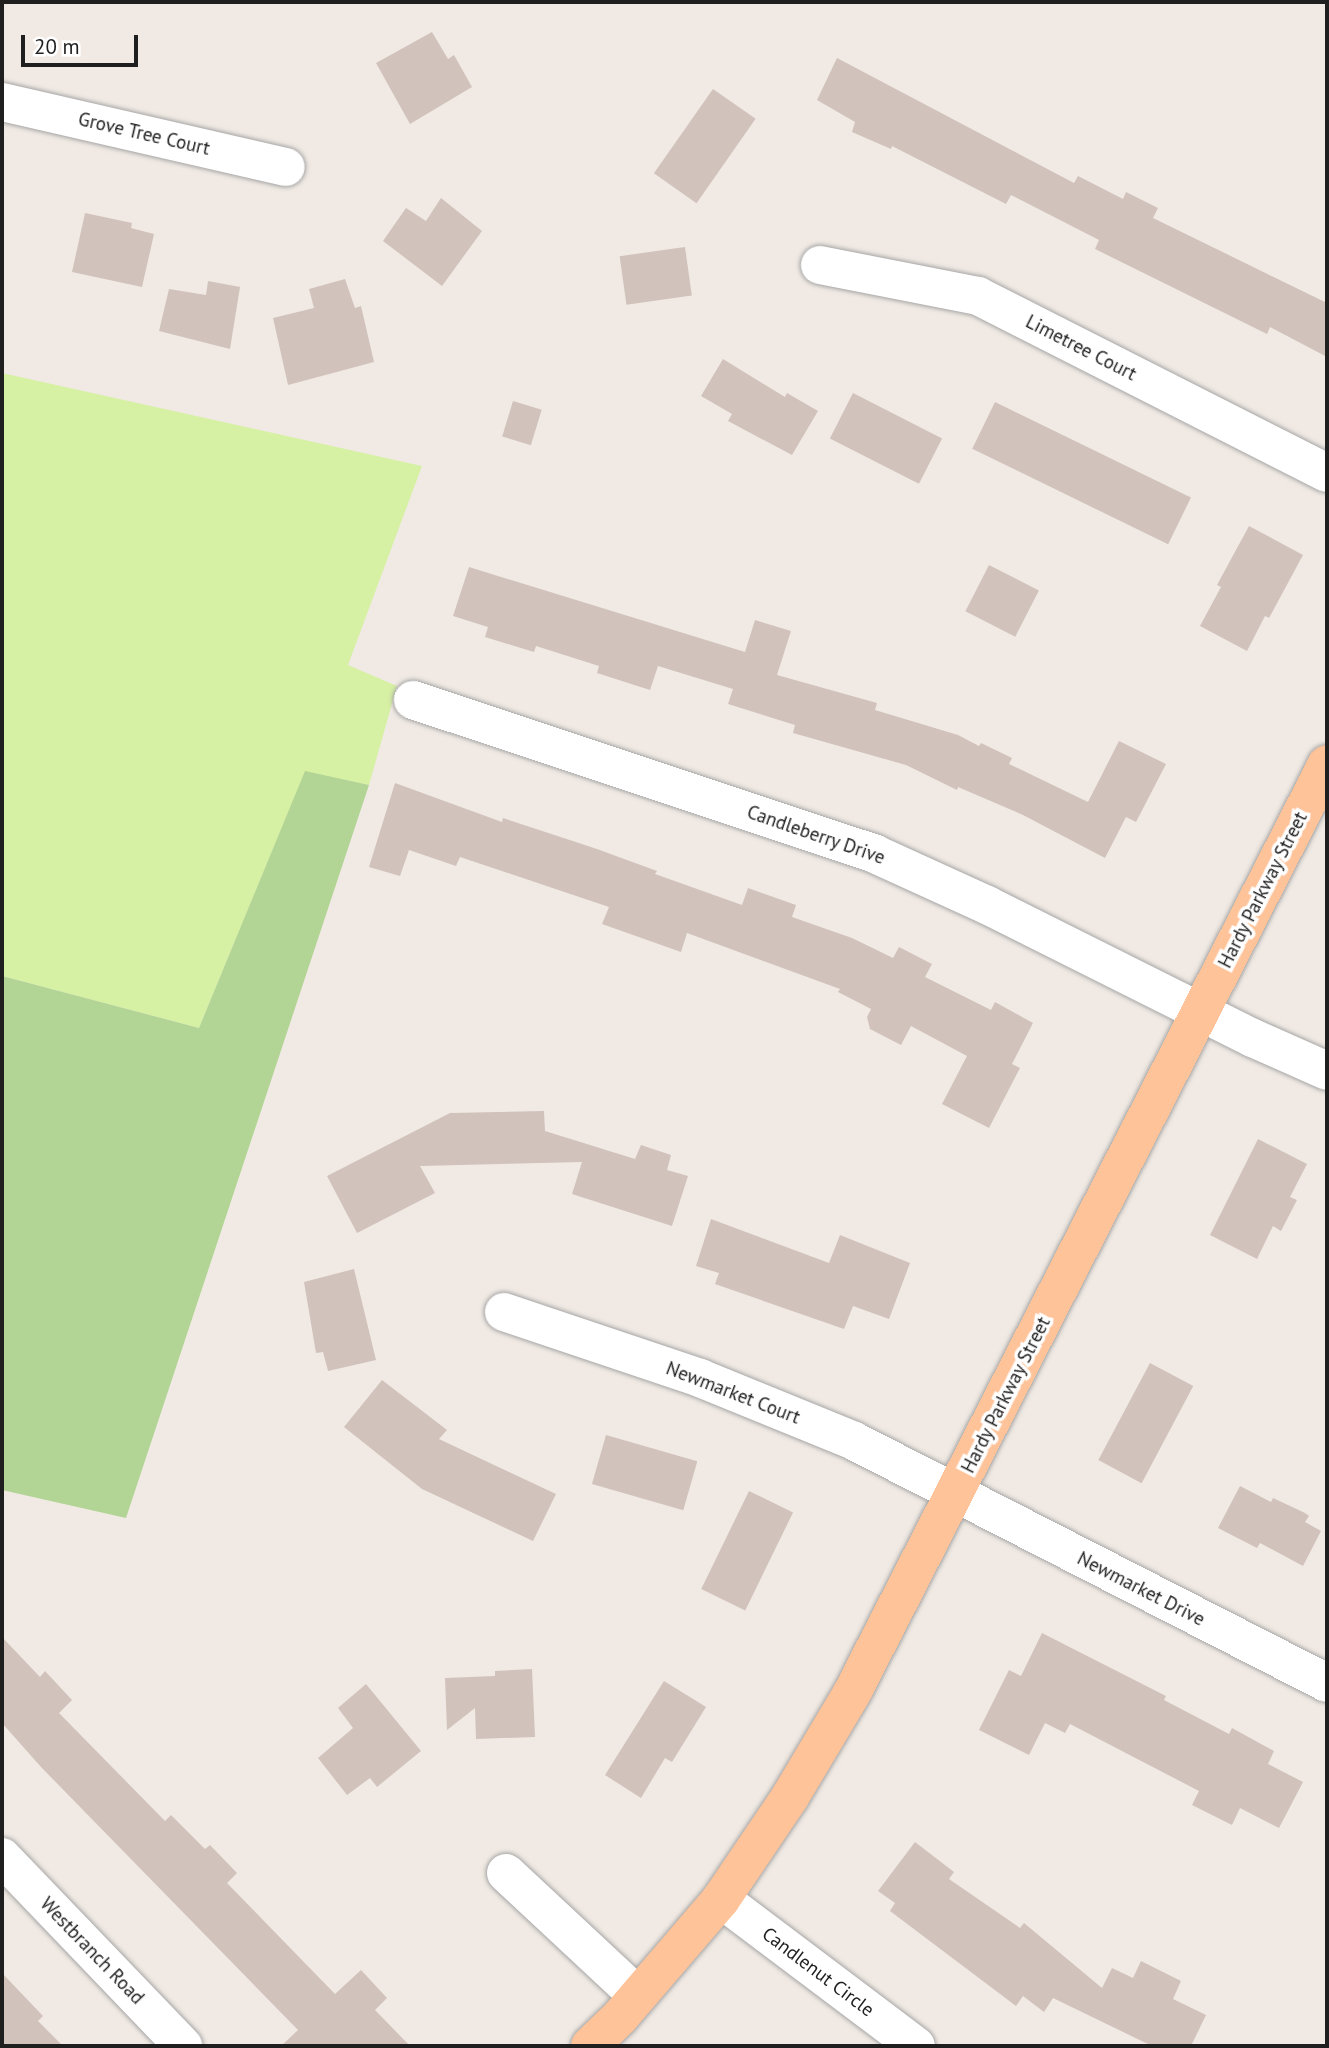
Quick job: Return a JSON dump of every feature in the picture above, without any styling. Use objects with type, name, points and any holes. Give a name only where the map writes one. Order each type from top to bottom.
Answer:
[{"type":"main road","name":"Hardy Parkway Street","points":[[590,2046],[638,1996],[721,1899],[790,1797],[852,1693],[1327,764]]},
{"type":"street","name":"Grove Tree Court","points":[[2,102],[286,167]]},
{"type":"street","name":"Limetree Court","points":[[820,265],[978,296],[1327,473]]},
{"type":"street","name":"Candleberry Drive","points":[[413,700],[875,854],[987,905],[1201,1013],[1327,1071]]},
{"type":"street","name":"Newmarket Court","points":[[504,1312],[700,1378],[854,1441],[954,1495]]},
{"type":"street","name":"Newmarket Drive","points":[[954,1495],[1327,1683]]},
{"type":"street","name":"Westbranch Road","points":[[2,1857],[183,2046]]},
{"type":"street","points":[[506,1874],[638,1996]]},
{"type":"street","name":"Candlenut Circle","points":[[721,1899],[916,2046]]},
{"type":"green space","points":[[2,373],[422,466],[348,665],[397,686],[369,785],[305,772],[199,1028],[2,976]]},
{"type":"green space","points":[[305,771],[369,785],[126,1518],[2,1490],[2,976],[199,1028]]},
{"type":"building","points":[[432,32],[448,59],[454,55],[472,87],[410,124],[376,63]]},
{"type":"building","points":[[837,58],[1074,183],[1078,176],[1123,199],[1126,192],[1158,208],[1153,218],[1327,303],[1327,357],[1270,327],[1267,334],[1095,249],[1099,240],[1011,195],[1006,204],[892,146],[891,149],[852,132],[855,122],[817,100]]},
{"type":"building","points":[[713,89],[756,119],[697,203],[654,173]]},
{"type":"building","points":[[441,198],[482,231],[442,286],[383,241],[406,208],[426,221]]},
{"type":"building","points":[[85,213],[132,223],[131,228],[154,234],[142,287],[72,272]]},
{"type":"building","points":[[685,247],[692,296],[626,305],[620,256]]},
{"type":"building","points":[[345,279],[355,308],[361,306],[374,362],[288,385],[273,318],[314,308],[309,289]]},
{"type":"building","points":[[208,281],[240,287],[230,349],[159,331],[169,289],[206,295]]},
{"type":"building","points":[[723,359],[785,397],[787,393],[818,411],[792,455],[728,421],[732,414],[701,396]]},
{"type":"building","points":[[853,393],[942,438],[919,484],[830,438]]},
{"type":"building","points":[[513,401],[542,410],[531,445],[502,436]]},
{"type":"building","points":[[995,402],[1191,498],[1168,544],[972,449]]},
{"type":"building","points":[[1249,526],[1303,555],[1269,618],[1265,616],[1247,651],[1200,626],[1221,587],[1217,585]]},
{"type":"building","points":[[989,565],[1039,590],[1015,637],[965,611]]},
{"type":"building","points":[[469,567],[745,652],[755,620],[791,631],[777,675],[877,703],[875,710],[958,735],[979,746],[981,743],[1012,758],[1009,764],[1088,802],[1119,741],[1166,764],[1136,822],[1126,817],[1105,858],[1023,815],[958,787],[957,790],[906,765],[793,733],[795,725],[728,704],[733,689],[658,666],[650,690],[597,673],[599,666],[536,646],[534,652],[485,637],[488,627],[453,616]]},
{"type":"building","points":[[395,783],[502,822],[503,818],[597,849],[657,871],[655,874],[742,905],[748,888],[796,905],[792,917],[852,938],[893,958],[899,947],[932,964],[925,977],[991,1010],[995,1002],[1033,1023],[1012,1064],[1020,1068],[989,1128],[942,1104],[967,1056],[911,1026],[901,1045],[870,1029],[867,1017],[871,1009],[838,992],[840,989],[687,933],[681,952],[602,924],[609,907],[460,857],[456,866],[409,850],[400,876],[369,867]]},
{"type":"building","points":[[544,1111],[545,1131],[635,1159],[641,1145],[671,1155],[667,1170],[688,1176],[672,1226],[572,1194],[582,1162],[420,1166],[435,1193],[357,1233],[327,1176],[450,1113]]},
{"type":"building","points":[[1258,1139],[1307,1164],[1290,1197],[1297,1200],[1281,1231],[1273,1226],[1257,1259],[1210,1235]]},
{"type":"building","points":[[711,1219],[829,1263],[840,1235],[910,1263],[889,1319],[853,1306],[844,1329],[715,1284],[719,1273],[696,1266]]},
{"type":"building","points":[[354,1269],[376,1360],[328,1371],[323,1352],[316,1353],[304,1282]]},
{"type":"building","points":[[1150,1363],[1193,1386],[1142,1483],[1098,1460]]},
{"type":"building","points":[[382,1380],[447,1430],[439,1439],[556,1494],[533,1541],[422,1489],[344,1427]]},
{"type":"building","points":[[606,1435],[697,1461],[683,1510],[592,1484]]},
{"type":"building","points":[[1240,1486],[1271,1502],[1273,1498],[1305,1513],[1309,1516],[1305,1522],[1321,1531],[1303,1566],[1260,1543],[1257,1548],[1218,1528]]},
{"type":"building","points":[[749,1491],[793,1512],[745,1610],[701,1589]]},
{"type":"building","points":[[1042,1633],[1166,1696],[1164,1700],[1229,1734],[1232,1728],[1274,1751],[1268,1764],[1303,1782],[1279,1828],[1240,1808],[1232,1825],[1192,1805],[1199,1791],[1070,1724],[1065,1733],[1045,1723],[1029,1755],[979,1730],[1009,1670],[1021,1676]]},
{"type":"building","points":[[2,1637],[40,1677],[45,1671],[72,1700],[59,1713],[165,1821],[171,1815],[205,1849],[210,1845],[237,1873],[227,1883],[335,1994],[361,1970],[387,1998],[375,2010],[410,2046],[281,2046],[298,2030],[41,1767],[2,1723]]},
{"type":"building","points":[[532,1669],[535,1737],[476,1739],[475,1708],[447,1730],[445,1678],[495,1676],[495,1671]]},
{"type":"building","points":[[664,1681],[706,1707],[672,1762],[665,1758],[641,1798],[605,1775]]},
{"type":"building","points":[[366,1684],[421,1751],[377,1787],[370,1778],[347,1795],[318,1758],[353,1728],[338,1708]]},
{"type":"building","points":[[915,1842],[954,1872],[949,1879],[1020,1928],[1024,1923],[1102,1988],[1112,1968],[1133,1978],[1141,1961],[1181,1981],[1173,1999],[1206,2015],[1191,2046],[1152,2046],[1053,1998],[1044,2012],[1023,1996],[1016,2006],[890,1911],[895,1903],[878,1891]]},
{"type":"building","points":[[2,1973],[43,2016],[38,2021],[63,2046],[2,2046]]}]
